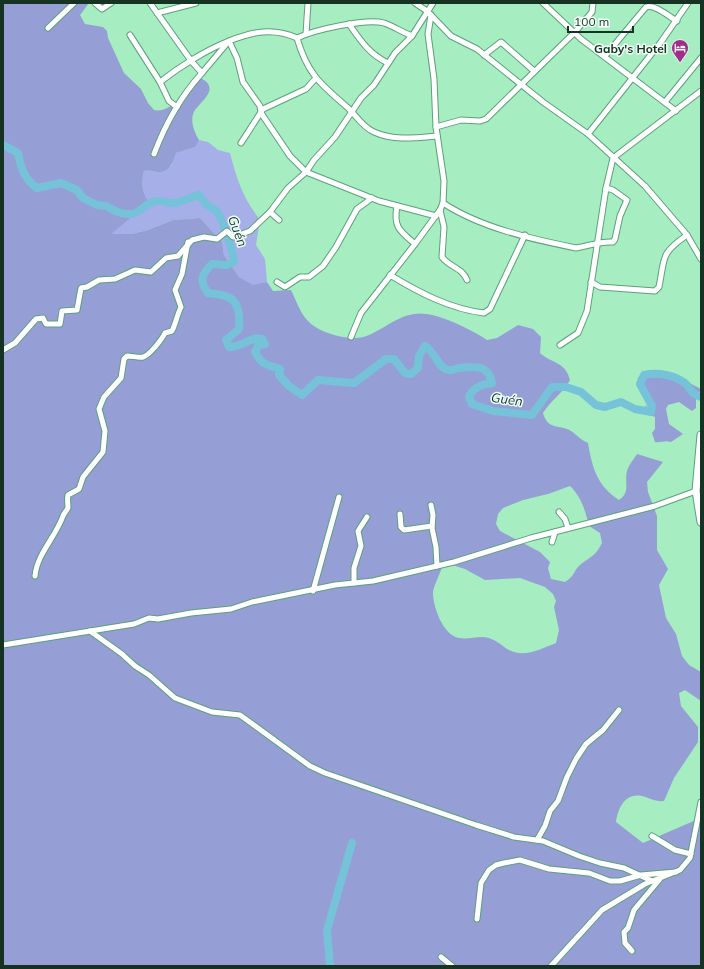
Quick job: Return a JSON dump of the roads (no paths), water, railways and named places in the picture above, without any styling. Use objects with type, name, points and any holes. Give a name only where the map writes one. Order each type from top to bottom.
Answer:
[{"type":"main road","points":[[701,435],[696,491],[701,522]]},
{"type":"street","points":[[48,28],[74,3]]},
{"type":"street","points":[[95,3],[102,9],[111,3]]},
{"type":"street","points":[[150,3],[192,62],[202,73]]},
{"type":"street","points":[[156,13],[196,3]]},
{"type":"street","points":[[306,34],[308,3]]},
{"type":"street","points":[[415,3],[429,13],[451,36],[484,55],[543,102],[588,134],[645,186],[688,236],[701,259]]},
{"type":"street","points":[[3,350],[15,343],[36,318],[43,318],[46,324],[60,324],[62,311],[77,310],[81,288],[88,287],[98,280],[115,279],[135,270],[151,272],[166,258],[178,256],[188,242],[198,237],[217,240],[225,231],[233,237],[250,231],[270,212],[288,188],[306,172],[314,160],[335,137],[360,98],[374,85],[388,63],[412,36],[429,13],[433,3]]},
{"type":"street","points":[[543,3],[575,32],[676,111]]},
{"type":"street","points":[[436,127],[461,120],[483,120],[575,32],[592,12],[593,3]]},
{"type":"street","points":[[588,134],[677,21],[688,3]]},
{"type":"street","points":[[605,56],[649,4],[677,21]]},
{"type":"street","points":[[351,337],[361,313],[436,216],[443,203],[444,181],[436,127],[434,79],[428,30],[429,13]]},
{"type":"street","points":[[160,82],[215,46],[255,32],[274,32],[297,38],[306,34],[364,21],[385,23],[412,36]]},
{"type":"street","points":[[349,24],[363,44],[377,58],[388,63]]},
{"type":"street","points":[[130,35],[160,82],[168,101],[177,107]]},
{"type":"street","points":[[297,38],[306,66],[330,94],[370,130],[400,139],[437,136]]},
{"type":"street","points":[[154,154],[163,131],[177,107],[191,86],[229,41]]},
{"type":"street","points":[[229,41],[237,58],[243,82],[260,106],[260,113],[290,156],[306,172],[372,198],[436,216]]},
{"type":"street","points":[[484,55],[501,42],[534,72]]},
{"type":"street","points":[[665,102],[701,58]]},
{"type":"street","points":[[241,143],[266,106],[306,89],[316,78]]},
{"type":"street","points":[[560,345],[578,333],[587,311],[606,188],[613,158],[701,91]]},
{"type":"street","points":[[443,203],[470,217],[525,235],[576,248],[614,241],[620,216],[627,200],[613,190],[606,188]]},
{"type":"street","points":[[278,282],[285,287],[300,277],[309,277],[315,273],[336,247],[357,209],[372,198]]},
{"type":"street","points":[[397,206],[396,225],[400,232],[415,244]]},
{"type":"street","points":[[440,210],[444,227],[442,257],[462,272],[467,280]]},
{"type":"street","points":[[270,212],[279,220]]},
{"type":"street","points":[[390,275],[458,308],[484,313],[490,309],[525,235]]},
{"type":"street","points":[[591,282],[600,287],[655,291],[659,287],[660,274],[666,254],[688,236]]},
{"type":"street","points":[[35,576],[35,567],[44,549],[54,537],[68,507],[68,495],[79,489],[83,476],[103,452],[105,431],[99,409],[104,396],[121,378],[124,359],[127,356],[143,357],[148,354],[161,341],[165,333],[172,331],[175,327],[176,315],[181,307],[175,290],[182,274],[188,242]]},
{"type":"street","points":[[3,645],[134,624],[149,618],[158,619],[191,613],[231,610],[252,602],[436,566],[488,553],[568,528],[655,506],[696,491]]},
{"type":"street","points":[[313,591],[339,497]]},
{"type":"street","points":[[431,505],[432,526],[436,547],[436,566]]},
{"type":"street","points":[[559,512],[565,519],[568,528]]},
{"type":"street","points":[[400,514],[402,527],[404,530],[432,526]]},
{"type":"street","points":[[354,583],[354,568],[361,546],[358,531],[366,517]]},
{"type":"street","points":[[552,542],[555,532]]},
{"type":"street","points":[[90,631],[149,675],[164,690],[175,698],[212,712],[240,715],[310,766],[325,774],[514,837],[537,840],[589,860],[624,868],[641,874],[652,881]]},
{"type":"street","points":[[537,840],[545,826],[550,811],[558,801],[576,759],[586,744],[603,730],[619,710]]},
{"type":"street","points":[[551,966],[602,910],[615,901],[652,881],[676,872],[686,864],[691,854],[701,802]]},
{"type":"street","points":[[652,836],[675,850],[691,854]]},
{"type":"street","points":[[477,919],[481,883],[489,870],[496,865],[504,863],[520,860],[546,868],[589,873],[615,881],[623,881],[641,874],[676,872]]},
{"type":"street","points":[[632,951],[624,943],[624,932],[628,928],[634,910],[660,878]]},
{"type":"street","points":[[441,958],[452,966]]},
{"type":"waterway","name":"Guén","points":[[3,145],[18,153],[20,164],[26,177],[37,188],[61,183],[77,190],[83,198],[97,205],[107,206],[118,212],[132,214],[136,213],[151,202],[159,201],[175,203],[199,195],[207,205],[215,210],[219,215],[227,236],[234,262],[226,265],[212,264],[205,271],[202,278],[203,285],[208,293],[228,297],[232,299],[237,306],[239,315],[239,329],[226,340],[229,347],[238,346],[253,339],[262,339],[265,344],[258,346],[255,352],[260,360],[265,364],[280,369],[279,375],[289,386],[302,395],[318,380],[354,383],[386,359],[394,359],[405,373],[411,374],[418,368],[419,356],[425,346],[445,369],[451,370],[475,367],[484,369],[490,377],[492,383],[478,387],[469,397],[472,404],[493,411],[532,415],[552,387],[566,387],[581,392],[596,405],[605,407],[621,402],[635,409],[651,412],[652,406],[640,384],[644,375],[649,374],[667,375],[678,379],[687,385],[694,394],[701,397]]},
{"type":"waterway","points":[[640,411],[648,405],[652,406]]},
{"type":"waterway","points":[[330,966],[327,930],[352,843]]},
{"type":"place","name":"Gaby's Hotel","points":[[680,63]]}]
